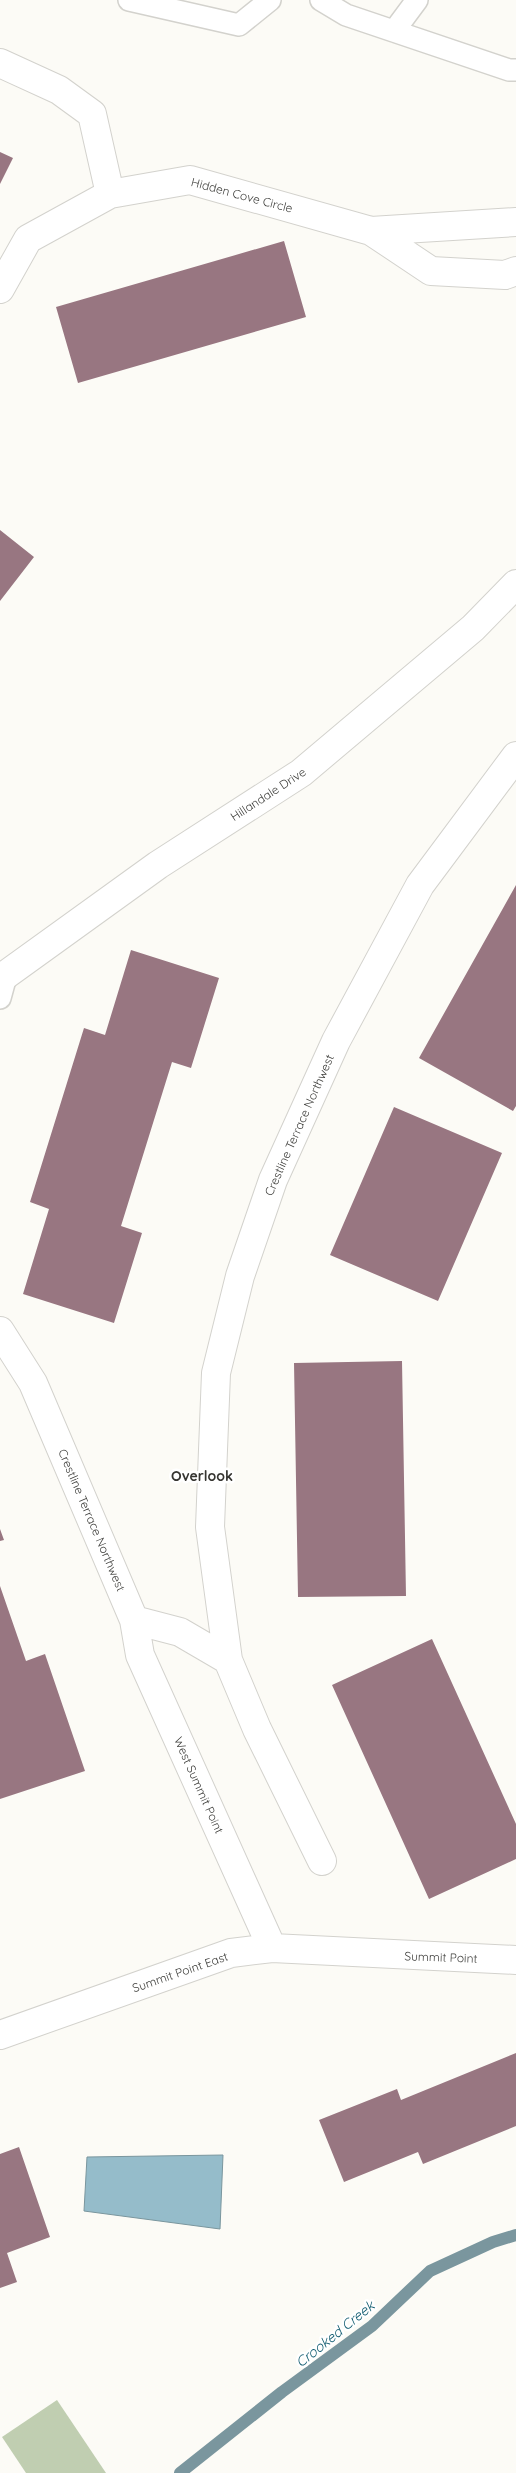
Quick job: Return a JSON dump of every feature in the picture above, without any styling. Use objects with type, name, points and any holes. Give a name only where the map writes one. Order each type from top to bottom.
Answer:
[{"type":"street","points":[[0,63],[59,90],[92,114],[110,194]]},
{"type":"street","name":"Hidden Cove Circle","points":[[0,289],[28,239],[110,194],[190,180],[371,230],[516,222]]},
{"type":"street","name":"Hidden Cove Circle","points":[[371,230],[431,271],[505,275],[516,271]]},
{"type":"street","name":"Hillandale Drive","points":[[2,984],[158,864],[301,773],[473,628],[516,584]]},
{"type":"street","name":"Crestline Terrace Northwest","points":[[322,1860],[257,1729],[228,1660],[210,1527],[216,1373],[240,1276],[273,1180],[336,1041],[420,885],[516,756]]},
{"type":"street","name":"Crestline Terrace Northwest","points":[[0,1331],[33,1383],[134,1620]]},
{"type":"street","points":[[134,1620],[180,1632],[228,1660]]},
{"type":"street","name":"West Summit Point","points":[[134,1620],[140,1655],[272,1948]]},
{"type":"street","name":"Summit Point East","points":[[0,2035],[231,1953],[272,1948],[367,1954]]},
{"type":"street","name":"Summit Point","points":[[367,1954],[516,1960]]},
{"type":"lane","points":[[129,0],[239,25],[270,0]]},
{"type":"lane","points":[[321,0],[346,15],[509,70],[516,70]]},
{"type":"lane","points":[[394,31],[416,0]]},
{"type":"green space","points":[[57,2400],[106,2473],[26,2473],[2,2437]]},
{"type":"water","points":[[223,2155],[220,2229],[84,2211],[87,2157]]},
{"type":"building","points":[[0,152],[13,158],[0,184]]},
{"type":"building","points":[[284,241],[306,317],[78,383],[56,307]]},
{"type":"building","points":[[0,530],[34,557],[0,601]]},
{"type":"building","points":[[516,885],[516,1106],[513,1111],[419,1058]]},
{"type":"building","points":[[131,950],[219,978],[191,1068],[172,1062],[121,1226],[142,1233],[114,1323],[23,1294],[49,1209],[30,1202],[84,1028],[105,1035]]},
{"type":"building","points":[[394,1107],[502,1153],[438,1301],[330,1255]]},
{"type":"building","points":[[402,1361],[406,1596],[298,1597],[294,1363]]},
{"type":"building","points":[[0,1529],[4,1540],[0,1541]]},
{"type":"building","points":[[0,1586],[26,1661],[45,1654],[85,1771],[0,1799]]},
{"type":"building","points":[[432,1639],[516,1824],[516,1859],[429,1899],[332,1685]]},
{"type":"building","points":[[516,2053],[516,2126],[423,2164],[418,2152],[344,2182],[319,2120],[397,2089],[401,2100]]},
{"type":"building","points":[[19,2147],[50,2237],[7,2253],[17,2282],[0,2288],[0,2154]]},
{"type":"waterway","name":"Crooked Creek","points":[[180,2473],[282,2392],[372,2326],[430,2271],[493,2242],[516,2235]]},
{"type":"district","name":"Overlook","points":[[202,1476]]}]
